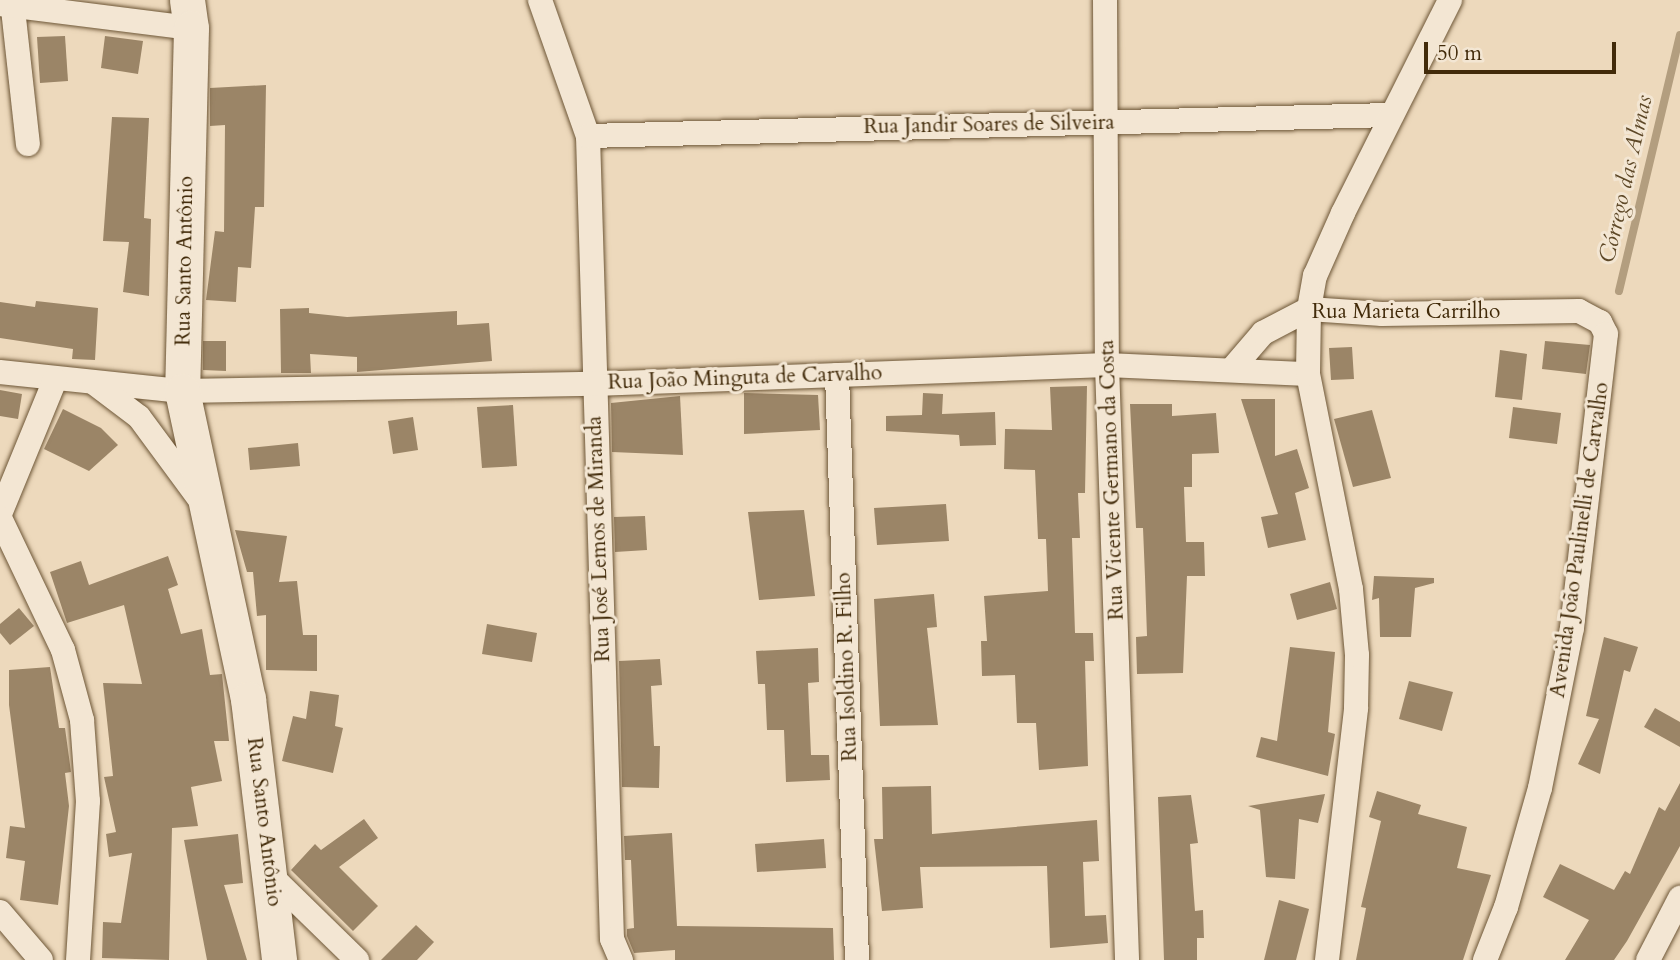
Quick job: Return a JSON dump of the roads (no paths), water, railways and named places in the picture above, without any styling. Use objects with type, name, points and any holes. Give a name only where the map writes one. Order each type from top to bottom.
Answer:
[{"type":"street","name":"Rua José Lemos de Miranda","points":[[540,0],[588,136],[612,939],[620,959]]},
{"type":"street","name":"Rua Vicente Germano da Costa","points":[[1105,0],[1107,365],[1127,960]]},
{"type":"street","points":[[1327,960],[1356,708],[1357,655],[1351,589],[1308,374],[1309,309],[1315,276],[1391,115],[1450,0]]},
{"type":"street","points":[[28,144],[8,3],[189,14]]},
{"type":"street","name":"Rua Santo Antônio","points":[[189,14],[182,391],[212,520],[248,699],[272,877],[279,960]]},
{"type":"street","name":"Rua Jandir Soares de Silveira","points":[[588,136],[1391,115]]},
{"type":"street","name":"Rua Marieta Carrilho","points":[[1232,369],[1263,333],[1309,309],[1382,314],[1579,311],[1600,322]]},
{"type":"street","name":"Avenida João Paulinelli de Carvalho","points":[[1485,960],[1506,906],[1540,788],[1572,628],[1607,347],[1600,322]]},
{"type":"street","name":"Rua João Minguta de Carvalho","points":[[0,372],[55,380],[182,391],[594,384],[1107,365],[1308,374]]},
{"type":"street","name":"Rua Isoldino R. Filho","points":[[837,375],[857,960]]},
{"type":"street","points":[[55,380],[0,516],[64,650],[82,720],[88,801],[78,960]]},
{"type":"street","name":"Rua Santo Antônio","points":[[93,383],[139,416],[178,465],[212,520]]},
{"type":"street","points":[[272,877],[357,960]]},
{"type":"street","points":[[1648,960],[1680,898]]},
{"type":"street","points":[[0,912],[41,960]]},
{"type":"waterway","name":"Córrego das Almas","points":[[1619,291],[1680,35]]}]
